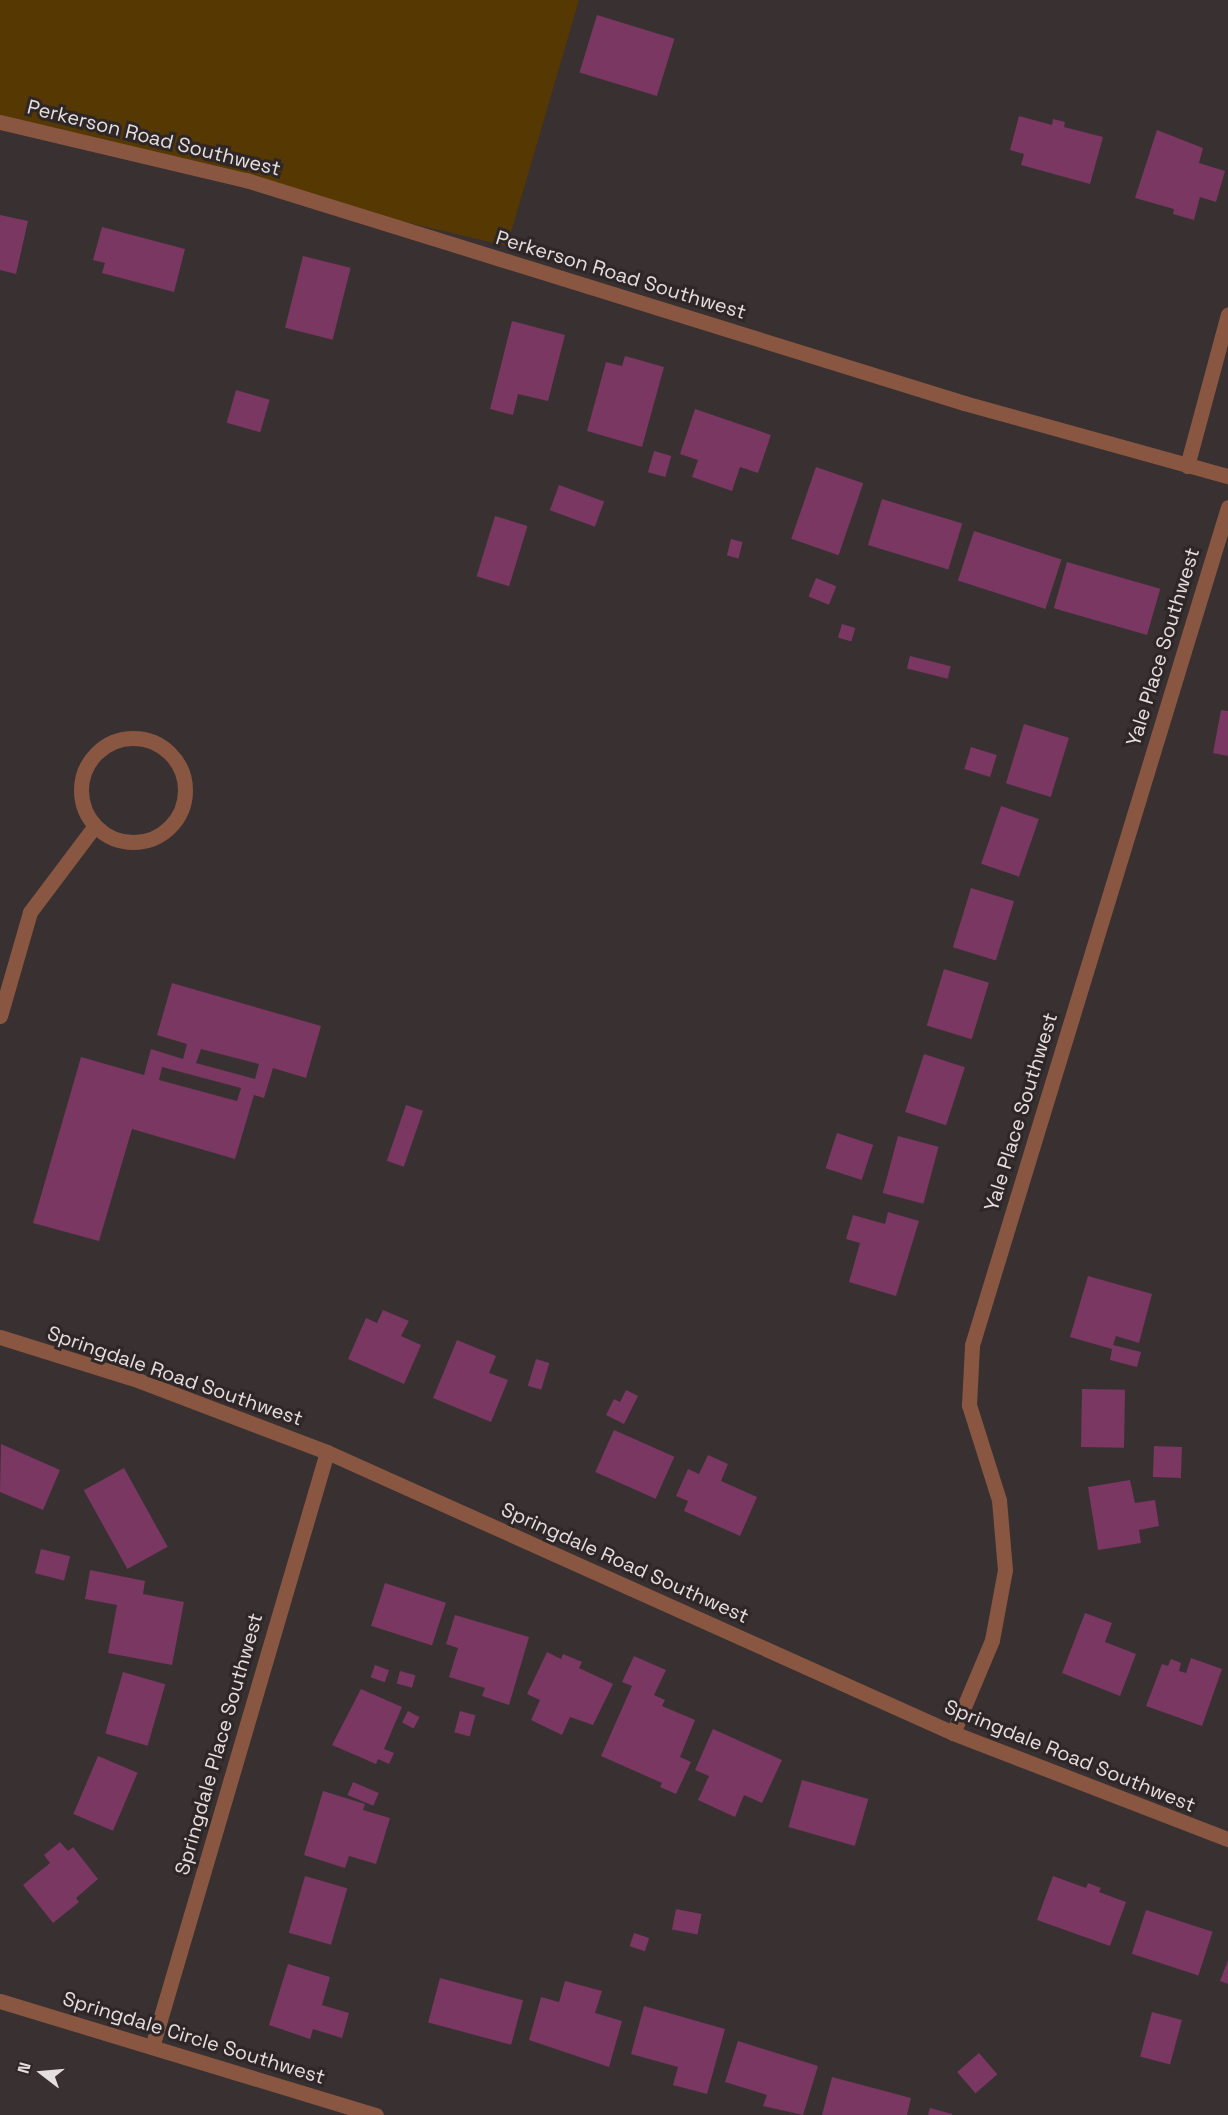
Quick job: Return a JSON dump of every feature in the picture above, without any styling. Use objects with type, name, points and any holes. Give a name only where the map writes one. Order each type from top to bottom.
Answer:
[{"type":"street","name":"Perkerson Road Southwest","points":[[0,123],[246,180],[964,403],[1228,476]]},
{"type":"street","points":[[1187,466],[1228,314]]},
{"type":"street","name":"Yale Place Southwest","points":[[953,1733],[992,1640],[1005,1570],[999,1500],[969,1405],[972,1345],[1228,507]]},
{"type":"street","points":[[131,738],[160,745],[172,755],[180,767],[185,796],[182,811],[162,834],[134,843],[120,842],[94,827],[85,814],[80,784],[92,757],[116,740],[131,738]]},
{"type":"street","points":[[0,1016],[30,912],[94,827]]},
{"type":"street","name":"Springdale Road Southwest","points":[[0,1337],[140,1381],[327,1452],[953,1733],[1228,1839]]},
{"type":"street","name":"Springdale Place Southwest","points":[[152,2047],[327,1452]]},
{"type":"street","name":"Springdale Circle Southwest","points":[[0,2001],[376,2115]]},
{"type":"shaded area","points":[[0,0],[579,0],[507,246],[0,127]]},
{"type":"building","points":[[597,15],[674,39],[657,96],[579,72]]},
{"type":"building","points":[[1019,116],[1052,125],[1053,119],[1065,122],[1064,127],[1103,137],[1090,184],[1021,165],[1024,154],[1010,150]]},
{"type":"building","points":[[1157,130],[1203,148],[1199,163],[1225,171],[1216,202],[1200,197],[1194,220],[1173,214],[1174,209],[1135,198]]},
{"type":"building","points":[[0,215],[28,221],[16,274],[0,270]]},
{"type":"building","points":[[102,227],[185,249],[174,292],[102,273],[105,263],[93,260]]},
{"type":"building","points":[[303,256],[351,268],[333,340],[285,328]]},
{"type":"building","points":[[512,321],[565,335],[548,401],[518,394],[513,415],[490,409]]},
{"type":"building","points":[[625,356],[664,367],[642,447],[587,431],[606,362],[622,366]]},
{"type":"building","points":[[236,390],[270,400],[260,432],[227,423]]},
{"type":"building","points":[[695,409],[771,435],[758,473],[740,467],[732,491],[692,477],[698,460],[680,454]]},
{"type":"building","points":[[654,451],[671,456],[665,477],[648,472]]},
{"type":"building","points":[[816,467],[863,483],[839,555],[791,539]]},
{"type":"building","points":[[559,485],[604,501],[595,527],[550,510]]},
{"type":"building","points":[[882,499],[962,524],[948,569],[868,545]]},
{"type":"building","points":[[495,516],[528,526],[509,586],[477,576]]},
{"type":"building","points":[[974,531],[1061,559],[1045,609],[958,580]]},
{"type":"building","points":[[731,539],[743,542],[739,558],[727,555]]},
{"type":"building","points":[[1067,562],[1160,589],[1147,635],[1054,608]]},
{"type":"building","points":[[816,578],[836,586],[829,605],[809,597]]},
{"type":"building","points":[[842,624],[855,628],[851,641],[838,637]]},
{"type":"building","points":[[910,656],[951,666],[948,679],[907,669]]},
{"type":"building","points":[[1221,710],[1228,711],[1228,756],[1213,753]]},
{"type":"building","points":[[1024,724],[1069,738],[1051,797],[1006,783]]},
{"type":"building","points":[[971,747],[997,755],[990,777],[964,769]]},
{"type":"building","points":[[1001,806],[1039,819],[1019,877],[981,864]]},
{"type":"building","points":[[971,888],[1014,901],[996,960],[953,947]]},
{"type":"building","points":[[944,969],[989,983],[972,1039],[927,1025]]},
{"type":"building","points":[[172,983],[321,1026],[306,1078],[273,1068],[264,1098],[254,1095],[235,1159],[132,1129],[99,1241],[33,1223],[81,1057],[144,1075],[151,1049],[183,1059],[187,1044],[157,1035]],"holes":[[[201,1049],[259,1064],[255,1079],[196,1063]],[[162,1067],[241,1088],[237,1101],[159,1080]]]},
{"type":"building","points":[[924,1054],[965,1067],[946,1125],[905,1112]]},
{"type":"building","points":[[406,1105],[423,1111],[404,1167],[387,1161]]},
{"type":"building","points":[[837,1133],[873,1145],[862,1180],[826,1168]]},
{"type":"building","points":[[898,1136],[939,1147],[923,1204],[883,1193]]},
{"type":"building","points":[[888,1212],[919,1221],[896,1296],[849,1282],[860,1243],[846,1239],[853,1215],[885,1224]]},
{"type":"building","points":[[1088,1276],[1152,1294],[1139,1343],[1116,1336],[1113,1345],[1141,1352],[1137,1367],[1110,1360],[1112,1349],[1070,1337]]},
{"type":"building","points":[[383,1310],[409,1321],[401,1336],[421,1345],[404,1384],[348,1359],[366,1318],[377,1323]]},
{"type":"building","points":[[457,1340],[496,1356],[489,1373],[508,1380],[491,1422],[433,1398]]},
{"type":"building","points":[[536,1359],[549,1363],[541,1390],[528,1386]]},
{"type":"building","points":[[1082,1389],[1125,1390],[1124,1448],[1081,1447]]},
{"type":"building","points":[[626,1390],[638,1396],[624,1424],[606,1415],[614,1399],[620,1402]]},
{"type":"building","points":[[614,1430],[674,1457],[656,1499],[595,1472]]},
{"type":"building","points":[[1,1444],[60,1470],[43,1510],[0,1492]]},
{"type":"building","points":[[1154,1446],[1182,1447],[1181,1478],[1153,1477]]},
{"type":"building","points":[[708,1455],[728,1464],[721,1481],[757,1497],[740,1536],[684,1511],[688,1501],[676,1496],[688,1469],[699,1474]]},
{"type":"building","points":[[124,1468],[168,1547],[127,1569],[84,1490]]},
{"type":"building","points":[[1130,1480],[1135,1503],[1155,1500],[1159,1526],[1139,1530],[1141,1543],[1098,1550],[1088,1487]]},
{"type":"building","points":[[41,1549],[70,1556],[64,1581],[35,1573]]},
{"type":"building","points":[[90,1570],[145,1581],[143,1594],[184,1602],[172,1665],[108,1653],[117,1605],[85,1599]]},
{"type":"building","points":[[385,1583],[446,1603],[432,1646],[371,1626]]},
{"type":"building","points":[[1085,1613],[1112,1623],[1105,1642],[1136,1654],[1120,1696],[1062,1673]]},
{"type":"building","points":[[455,1615],[529,1637],[509,1705],[482,1696],[485,1688],[449,1677],[458,1648],[446,1644]]},
{"type":"building","points":[[547,1652],[561,1659],[563,1654],[582,1662],[579,1668],[613,1684],[593,1725],[570,1717],[562,1735],[531,1720],[540,1700],[527,1694]]},
{"type":"building","points":[[634,1656],[666,1670],[654,1695],[665,1700],[662,1706],[695,1720],[680,1757],[691,1762],[676,1794],[660,1787],[662,1783],[601,1756],[632,1686],[622,1682]]},
{"type":"building","points":[[1191,1658],[1222,1669],[1202,1726],[1146,1706],[1162,1664],[1168,1666],[1171,1659],[1181,1663],[1179,1671],[1186,1673]]},
{"type":"building","points":[[375,1665],[389,1670],[385,1682],[371,1677]]},
{"type":"building","points":[[400,1671],[415,1675],[412,1688],[397,1684]]},
{"type":"building","points":[[123,1672],[165,1684],[148,1746],[105,1734]]},
{"type":"building","points":[[361,1689],[402,1707],[384,1749],[394,1753],[389,1764],[378,1759],[376,1764],[332,1745]]},
{"type":"building","points":[[408,1711],[420,1717],[414,1728],[402,1723]]},
{"type":"building","points":[[460,1711],[475,1715],[470,1736],[454,1732]]},
{"type":"building","points":[[713,1729],[782,1760],[762,1803],[744,1795],[735,1817],[698,1800],[709,1776],[695,1770]]},
{"type":"building","points":[[98,1756],[138,1773],[113,1831],[73,1814]]},
{"type":"building","points":[[802,1780],[868,1799],[855,1846],[788,1827]]},
{"type":"building","points":[[353,1782],[379,1793],[373,1806],[348,1795]]},
{"type":"building","points":[[323,1791],[365,1804],[363,1810],[390,1818],[376,1864],[349,1856],[345,1868],[304,1855]]},
{"type":"building","points":[[60,1842],[68,1851],[73,1847],[98,1879],[76,1898],[79,1902],[53,1923],[23,1885],[50,1863],[44,1855]]},
{"type":"building","points":[[305,1876],[347,1888],[331,1945],[289,1933]]},
{"type":"building","points":[[1053,1876],[1086,1888],[1088,1883],[1101,1888],[1099,1892],[1126,1902],[1110,1946],[1037,1920]]},
{"type":"building","points":[[676,1909],[702,1914],[698,1935],[672,1930]]},
{"type":"building","points":[[1146,1910],[1213,1932],[1198,1975],[1132,1954]]},
{"type":"building","points":[[634,1933],[649,1938],[645,1951],[630,1946]]},
{"type":"building","points":[[1228,1960],[1228,1984],[1220,1981]]},
{"type":"building","points":[[288,1964],[330,1977],[322,2005],[349,2013],[342,2038],[313,2029],[310,2039],[269,2025]]},
{"type":"building","points":[[440,1978],[523,2000],[511,2045],[428,2022]]},
{"type":"building","points":[[565,1981],[602,1991],[595,2013],[622,2021],[609,2067],[529,2040],[541,1997],[559,2002]]},
{"type":"building","points":[[644,2006],[725,2029],[707,2094],[673,2085],[678,2067],[631,2054]]},
{"type":"building","points":[[1152,2012],[1182,2020],[1170,2064],[1140,2056]]},
{"type":"building","points":[[738,2041],[818,2066],[803,2115],[763,2106],[767,2095],[725,2082]]},
{"type":"building","points":[[979,2053],[997,2074],[975,2093],[957,2072]]},
{"type":"building","points":[[832,2077],[911,2098],[907,2115],[822,2115]]},
{"type":"building","points":[[930,2108],[952,2114],[952,2115],[928,2115]]}]
